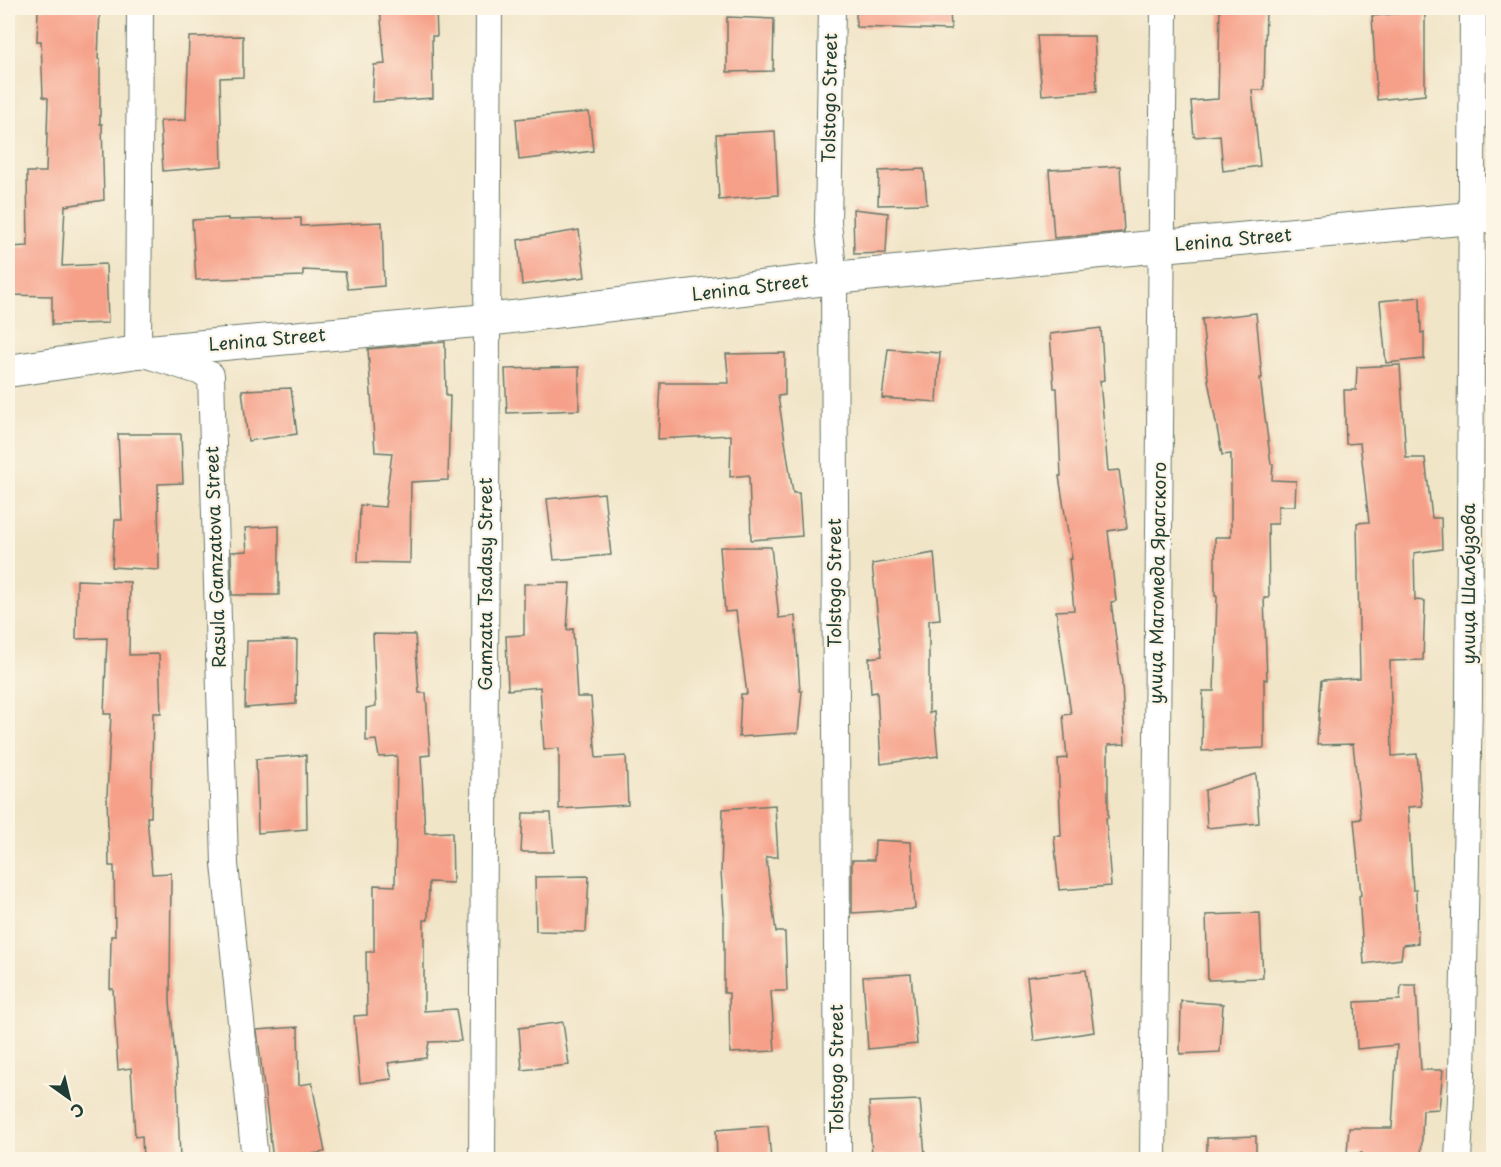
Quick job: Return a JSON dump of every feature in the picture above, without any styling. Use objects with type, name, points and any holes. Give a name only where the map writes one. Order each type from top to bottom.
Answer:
[{"type":"street","points":[[138,352],[140,8]]},
{"type":"street","name":"Gamzata Tsadasy Street","points":[[482,1160],[489,8]]},
{"type":"street","name":"Tolstogo Street","points":[[832,8],[828,223],[834,278],[838,1160]]},
{"type":"street","name":"улица Магомеда Ярагского","points":[[1153,1160],[1164,8]]},
{"type":"street","name":"улица Шалбузова","points":[[1458,1160],[1483,218],[1473,8]]},
{"type":"street","name":"Lenina Street","points":[[8,371],[138,352],[487,320],[834,278],[1483,218]]},
{"type":"street","name":"Rasula Gamzatova Street","points":[[138,352],[211,375],[225,864],[255,1160]]},
{"type":"building","points":[[38,8],[100,8],[98,59],[100,59],[100,124],[102,124],[104,200],[65,206],[62,266],[106,264],[108,323],[52,325],[52,296],[8,295],[8,247],[28,246],[27,172],[46,172],[48,98],[43,97],[41,41],[37,41]]},
{"type":"building","points":[[380,8],[436,8],[437,36],[432,36],[433,98],[372,102],[374,65],[385,64]]},
{"type":"building","points":[[856,8],[950,8],[951,30],[856,27]]},
{"type":"building","points":[[1220,8],[1266,8],[1264,90],[1252,90],[1260,166],[1223,171],[1220,135],[1194,137],[1191,101],[1218,99]]},
{"type":"building","points":[[1425,11],[1425,95],[1377,100],[1372,16]]},
{"type":"building","points":[[727,17],[774,19],[773,71],[727,72]]},
{"type":"building","points":[[243,36],[243,77],[220,78],[222,166],[163,171],[160,121],[186,120],[189,37]]},
{"type":"building","points":[[1037,36],[1094,36],[1097,91],[1042,95]]},
{"type":"building","points":[[589,112],[593,151],[519,160],[516,119]]},
{"type":"building","points":[[775,131],[778,195],[719,200],[716,134]]},
{"type":"building","points":[[1120,166],[1124,232],[1054,238],[1049,170]]},
{"type":"building","points":[[924,169],[927,204],[878,205],[879,171]]},
{"type":"building","points":[[853,209],[888,213],[886,253],[854,254]]},
{"type":"building","points":[[228,218],[228,220],[301,218],[301,226],[382,222],[384,286],[348,289],[345,272],[303,270],[303,276],[196,280],[192,220]]},
{"type":"building","points":[[579,230],[585,277],[522,285],[518,240]]},
{"type":"building","points":[[1420,297],[1424,359],[1386,363],[1380,301]]},
{"type":"building","points":[[1256,313],[1262,378],[1260,378],[1271,464],[1273,464],[1272,480],[1296,481],[1295,506],[1278,506],[1278,524],[1268,524],[1269,598],[1264,598],[1267,680],[1264,679],[1264,748],[1202,751],[1203,691],[1214,691],[1217,596],[1215,596],[1215,537],[1231,537],[1231,454],[1222,455],[1208,380],[1202,319]]},
{"type":"building","points":[[1101,328],[1104,380],[1100,381],[1108,471],[1119,470],[1127,528],[1108,531],[1116,601],[1111,602],[1122,683],[1125,744],[1108,745],[1108,818],[1106,818],[1111,886],[1059,890],[1054,836],[1061,836],[1058,759],[1067,758],[1063,715],[1071,714],[1056,611],[1074,610],[1069,559],[1072,559],[1059,476],[1061,476],[1057,388],[1054,388],[1050,334]]},
{"type":"building","points":[[445,342],[446,396],[450,396],[448,480],[411,482],[410,563],[358,562],[360,505],[385,507],[392,453],[375,452],[368,349]]},
{"type":"building","points":[[888,349],[940,353],[937,402],[882,398]]},
{"type":"building","points":[[785,353],[785,395],[778,396],[793,493],[799,493],[802,536],[751,540],[749,475],[730,477],[731,435],[658,439],[661,383],[729,383],[726,354]]},
{"type":"building","points":[[1400,365],[1406,458],[1425,458],[1432,518],[1441,518],[1442,549],[1414,553],[1415,600],[1425,601],[1423,660],[1390,661],[1392,756],[1417,754],[1422,806],[1408,807],[1413,890],[1416,890],[1418,943],[1403,945],[1401,959],[1364,964],[1354,820],[1361,819],[1353,744],[1317,745],[1322,680],[1360,678],[1357,523],[1369,522],[1360,443],[1346,444],[1344,390],[1356,390],[1357,367]]},
{"type":"building","points":[[579,367],[579,410],[507,413],[505,369]]},
{"type":"building","points":[[291,388],[297,434],[248,441],[242,390]]},
{"type":"building","points":[[118,434],[181,434],[183,483],[158,484],[159,570],[112,567],[115,520],[122,520]]},
{"type":"building","points":[[604,493],[611,555],[554,560],[547,499]]},
{"type":"building","points":[[279,526],[279,595],[232,595],[231,552],[247,551],[245,528]]},
{"type":"building","points":[[720,547],[771,547],[779,618],[795,616],[800,691],[802,691],[798,733],[739,737],[741,694],[747,694],[736,611],[725,612]]},
{"type":"building","points":[[934,553],[940,619],[929,620],[929,713],[934,712],[938,756],[881,764],[877,692],[871,693],[869,658],[882,656],[872,564]]},
{"type":"building","points":[[77,580],[130,582],[129,655],[159,654],[161,713],[153,713],[151,817],[147,817],[152,874],[171,873],[170,1001],[177,1078],[180,1160],[143,1160],[142,1136],[135,1137],[131,1068],[118,1070],[113,989],[110,989],[111,936],[115,936],[114,866],[109,866],[107,796],[111,714],[104,714],[107,638],[76,639]]},
{"type":"building","points":[[570,583],[567,630],[573,629],[577,697],[591,697],[596,758],[626,756],[628,805],[559,809],[559,748],[544,750],[540,687],[508,690],[506,636],[524,635],[524,584]]},
{"type":"building","points":[[373,634],[415,635],[419,693],[426,693],[430,755],[421,756],[425,833],[452,832],[453,883],[429,882],[428,920],[424,920],[424,1011],[456,1009],[461,1041],[429,1042],[426,1058],[388,1063],[392,1079],[360,1083],[354,1016],[367,1015],[366,952],[374,952],[374,885],[395,886],[397,756],[379,757],[376,740],[366,741],[366,708],[376,706]]},
{"type":"building","points":[[297,640],[296,704],[245,708],[247,641]]},
{"type":"building","points":[[306,755],[307,829],[258,833],[256,759]]},
{"type":"building","points":[[1256,774],[1259,823],[1207,828],[1205,790]]},
{"type":"building","points":[[775,805],[778,857],[766,857],[776,932],[785,932],[787,991],[771,991],[775,1051],[730,1053],[729,993],[724,993],[724,914],[721,872],[723,809]]},
{"type":"building","points":[[523,813],[551,813],[554,852],[521,852]]},
{"type":"building","points":[[875,840],[911,842],[915,909],[852,913],[852,860],[874,860]]},
{"type":"building","points":[[589,876],[586,932],[536,931],[535,877]]},
{"type":"building","points":[[1260,913],[1263,978],[1208,980],[1206,915]]},
{"type":"building","points":[[1086,970],[1094,1032],[1034,1041],[1027,977]]},
{"type":"building","points":[[911,974],[917,1044],[868,1049],[863,977]]},
{"type":"building","points":[[1401,985],[1416,985],[1421,1070],[1443,1070],[1439,1109],[1423,1110],[1421,1160],[1361,1160],[1362,1153],[1347,1154],[1349,1128],[1392,1128],[1397,1045],[1357,1049],[1355,1002],[1400,1000]]},
{"type":"building","points":[[1181,1001],[1223,1004],[1220,1052],[1180,1054]]},
{"type":"building","points":[[563,1022],[569,1065],[522,1070],[519,1028]]},
{"type":"building","points":[[298,1027],[299,1085],[312,1083],[325,1152],[273,1160],[257,1030]]},
{"type":"building","points":[[920,1100],[925,1155],[872,1156],[869,1102]]},
{"type":"building","points":[[768,1126],[771,1160],[717,1160],[716,1130]]},
{"type":"building","points":[[1256,1136],[1256,1160],[1207,1160],[1207,1138]]}]
